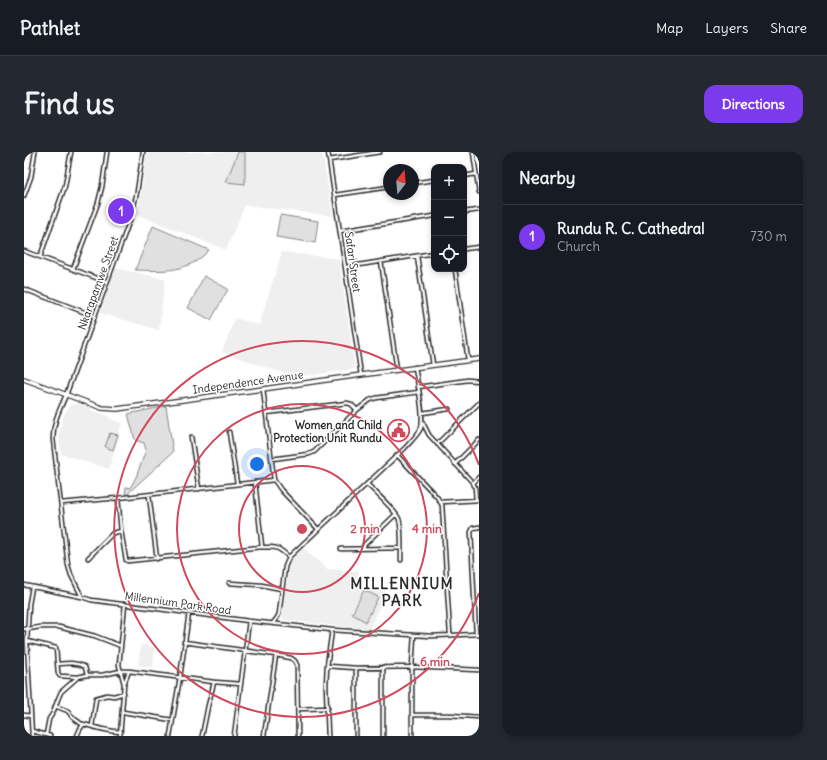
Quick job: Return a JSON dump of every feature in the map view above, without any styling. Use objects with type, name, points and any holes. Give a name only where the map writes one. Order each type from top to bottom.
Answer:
[{"type":"street","points":[[24,196],[31,177],[35,152]]},
{"type":"street","points":[[40,257],[65,186],[71,152]]},
{"type":"street","points":[[73,269],[98,203],[107,152]]},
{"type":"street","name":"Nkarapamwe Street","points":[[66,395],[132,214],[144,152]]},
{"type":"street","name":"Safari Street","points":[[328,152],[361,374]]},
{"type":"street","points":[[329,160],[380,152]]},
{"type":"street","points":[[473,152],[479,192]]},
{"type":"street","points":[[467,176],[476,174]]},
{"type":"street","points":[[419,182],[431,180]]},
{"type":"street","points":[[335,195],[383,188]]},
{"type":"street","points":[[467,212],[479,210]]},
{"type":"street","points":[[340,231],[431,216]]},
{"type":"street","points":[[467,249],[479,247]]},
{"type":"street","points":[[24,251],[107,282]]},
{"type":"street","points":[[346,267],[431,254]]},
{"type":"street","points":[[417,256],[433,365]]},
{"type":"street","points":[[381,261],[397,370]]},
{"type":"street","points":[[454,272],[468,360]]},
{"type":"street","points":[[24,289],[94,316]]},
{"type":"street","name":"Independence Avenue","points":[[24,379],[102,408],[117,409],[361,374],[479,359]]},
{"type":"street","points":[[273,624],[279,614],[285,567],[289,557],[397,455],[421,428],[422,413],[420,392],[415,367]]},
{"type":"street","points":[[418,387],[468,380],[479,381]]},
{"type":"street","points":[[263,389],[274,480],[281,490],[319,529]]},
{"type":"street","points":[[272,459],[314,452],[357,410],[373,399],[420,392]]},
{"type":"street","points":[[66,395],[55,422],[53,439],[70,571],[82,597]]},
{"type":"street","points":[[266,413],[347,403],[351,404],[357,410]]},
{"type":"street","points":[[437,444],[479,403]]},
{"type":"street","points":[[422,413],[449,409]]},
{"type":"street","points":[[422,421],[429,435],[473,483],[478,500],[441,502]]},
{"type":"street","points":[[229,432],[237,484]]},
{"type":"street","points":[[191,437],[199,489]]},
{"type":"street","points":[[455,464],[479,440]]},
{"type":"street","points":[[397,455],[441,502],[450,634]]},
{"type":"street","points":[[473,483],[479,477]]},
{"type":"street","points":[[61,504],[274,480]]},
{"type":"street","points":[[255,482],[262,547]]},
{"type":"street","points":[[367,484],[398,517],[400,524],[402,560]]},
{"type":"street","points":[[149,495],[157,558]]},
{"type":"street","points":[[118,498],[121,531],[127,561],[130,562],[262,547],[277,548],[289,557]]},
{"type":"street","points":[[363,548],[365,544],[396,514]]},
{"type":"street","points":[[477,634],[471,532],[473,528],[479,527]]},
{"type":"street","points":[[88,558],[113,534],[121,531]]},
{"type":"street","points":[[341,549],[401,548]]},
{"type":"street","points":[[229,583],[261,585],[282,589]]},
{"type":"street","name":"Millennium Park Road","points":[[24,585],[91,600],[273,624],[332,630],[432,636],[477,634]]},
{"type":"street","points":[[32,587],[29,604],[26,649],[32,736]]},
{"type":"street","points":[[55,706],[66,710],[72,717],[83,725],[96,726],[100,729],[120,734],[123,712],[124,684],[119,665],[125,604]]},
{"type":"street","points":[[170,736],[189,613]]},
{"type":"street","points":[[234,736],[249,621]]},
{"type":"street","points":[[24,629],[28,630],[40,627],[59,627],[95,636],[121,646]]},
{"type":"street","points":[[328,736],[326,686],[332,630]]},
{"type":"street","points":[[412,736],[411,715],[414,635]]},
{"type":"street","points":[[27,642],[55,648],[59,675],[63,676],[78,677],[129,671],[241,684]]},
{"type":"street","points":[[184,642],[276,655],[293,659],[296,663],[298,736]]},
{"type":"street","points":[[264,736],[276,655]]},
{"type":"street","points":[[58,664],[75,663],[81,665],[86,669],[87,675]]},
{"type":"street","points":[[327,666],[356,668],[412,667],[479,670]]},
{"type":"street","points":[[383,667],[383,736]]},
{"type":"street","points":[[356,668],[356,736]]},
{"type":"street","points":[[124,684],[129,671]]},
{"type":"street","points":[[46,735],[50,719],[61,692],[78,677]]},
{"type":"street","points":[[202,736],[214,682]]},
{"type":"street","points":[[92,726],[95,699],[107,695],[114,696],[124,693]]},
{"type":"street","points":[[298,709],[328,708]]},
{"type":"street","points":[[123,712],[172,720]]},
{"type":"street","points":[[24,715],[31,716]]},
{"type":"street","points":[[411,715],[479,717]]},
{"type":"street","points":[[77,736],[83,725]]},
{"type":"street","points":[[32,731],[50,736]]},
{"type":"shaded area","points":[[147,152],[238,152],[226,182],[245,184],[245,152],[322,152],[333,216],[245,205],[226,250],[136,214],[140,201]]},
{"type":"shaded area","points":[[238,152],[245,152],[245,184],[226,182]]},
{"type":"shaded area","points":[[280,215],[318,221],[315,243],[276,237]]},
{"type":"shaded area","points":[[153,226],[209,250],[201,258],[184,267],[156,271],[135,270]]},
{"type":"shaded area","points":[[282,252],[339,259],[355,369],[298,377],[222,352],[235,318],[259,325]]},
{"type":"shaded area","points":[[115,268],[165,279],[159,330],[100,313]]},
{"type":"shaded area","points":[[204,276],[228,289],[211,320],[188,308]]},
{"type":"shaded area","points":[[79,404],[91,407],[91,410],[122,423],[109,469],[61,454],[59,434],[63,417],[70,405]]},
{"type":"shaded area","points":[[166,406],[173,452],[126,495],[126,487],[130,488],[136,477],[146,450],[144,443],[135,440],[128,414]]},
{"type":"shaded area","points":[[110,433],[118,435],[113,450],[105,447]]},
{"type":"shaded area","points":[[303,548],[327,569],[359,571],[357,584],[386,592],[369,630],[285,620],[282,617],[290,561]]},
{"type":"shaded area","points":[[364,590],[378,597],[366,622],[352,614]]},
{"type":"shaded area","points":[[141,645],[155,647],[153,667],[138,666]]},
{"type":"place","name":"Rundu R. C. Cathedral","points":[[121,211]]},
{"type":"place","name":"Women and Child Protection Unit Rundu","points":[[398,431]]},
{"type":"district","name":"MILLENNIUM PARK","points":[[402,592]]}]
